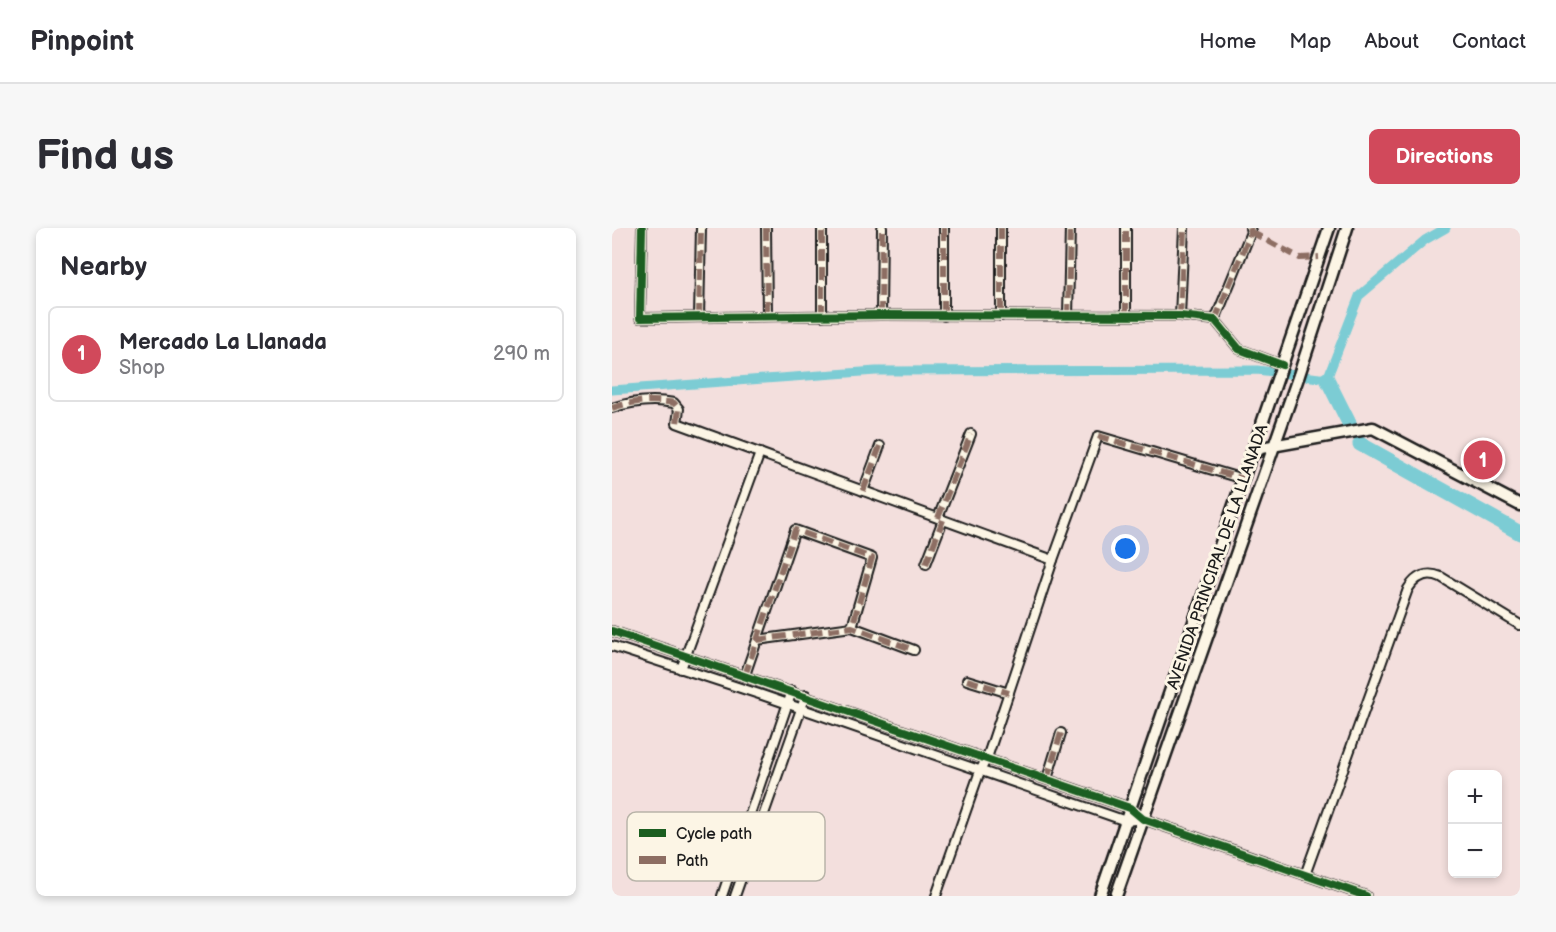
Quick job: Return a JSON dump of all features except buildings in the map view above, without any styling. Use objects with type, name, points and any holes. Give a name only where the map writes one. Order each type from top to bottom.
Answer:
[{"type":"main road","name":"AVENIDA PRINCIPAL DE LA LLANADA","points":[[1100,896],[1329,228]]},
{"type":"main road","name":"AVENIDA PRINCIPAL DE LA LLANADA","points":[[1116,896],[1272,446],[1299,375],[1347,228]]},
{"type":"main road","points":[[1251,456],[1261,448],[1373,428],[1520,505]]},
{"type":"main road","points":[[1260,430],[1264,441],[1272,446]]},
{"type":"street","points":[[642,228],[640,318],[1180,315],[1215,320],[1239,349],[1282,365]]},
{"type":"street","points":[[699,317],[701,228]]},
{"type":"street","points":[[766,228],[767,316]]},
{"type":"street","points":[[822,228],[822,316]]},
{"type":"street","points":[[881,315],[882,228]]},
{"type":"street","points":[[944,228],[944,316]]},
{"type":"street","points":[[1001,228],[1001,316]]},
{"type":"street","points":[[1068,316],[1070,228]]},
{"type":"street","points":[[1126,228],[1126,315]]},
{"type":"street","points":[[1180,315],[1184,228]]},
{"type":"street","points":[[1215,320],[1251,232],[1250,228]]},
{"type":"street","points":[[612,408],[630,402],[661,400],[674,403],[679,408],[677,423],[1053,560]]},
{"type":"street","points":[[926,564],[971,434]]},
{"type":"street","points":[[936,896],[980,771],[987,758],[1053,560],[1098,436],[1243,479]]},
{"type":"street","points":[[863,491],[880,446]]},
{"type":"street","points":[[681,669],[760,453]]},
{"type":"street","points":[[745,675],[795,530],[872,558],[852,627]]},
{"type":"street","points":[[1305,874],[1413,580],[1422,575],[1433,574],[1441,577],[1520,625]]},
{"type":"street","points":[[757,640],[852,627],[914,650]]},
{"type":"street","points":[[612,631],[1130,808],[1143,819],[1366,896]]},
{"type":"street","points":[[612,646],[801,708],[1126,821],[1143,819]]},
{"type":"street","points":[[967,680],[1009,693]]},
{"type":"street","points":[[750,812],[792,691]]},
{"type":"street","points":[[764,812],[806,696]]},
{"type":"street","points":[[1047,779],[1061,733]]},
{"type":"street","points":[[722,896],[727,881]]},
{"type":"street","points":[[735,896],[740,881]]},
{"type":"waterway","points":[[612,390],[876,371],[1257,370],[1327,379],[1359,296],[1425,240],[1446,228]]},
{"type":"waterway","points":[[1327,379],[1349,423]]},
{"type":"waterway","points":[[1360,444],[1520,533]]},
{"type":"marked path","points":[[699,317],[701,228]]},
{"type":"marked path","points":[[766,228],[767,316]]},
{"type":"marked path","points":[[822,228],[822,316]]},
{"type":"marked path","points":[[881,315],[882,228]]},
{"type":"marked path","points":[[944,228],[944,316]]},
{"type":"marked path","points":[[1001,228],[1001,316]]},
{"type":"marked path","points":[[1068,316],[1070,228]]},
{"type":"marked path","points":[[1126,228],[1126,315]]},
{"type":"marked path","points":[[1180,316],[1184,228]]},
{"type":"marked path","points":[[1215,320],[1251,232],[1250,228]]},
{"type":"marked path","points":[[1251,232],[1300,258],[1319,257]]},
{"type":"marked path","points":[[612,408],[643,401],[674,403],[679,409],[677,423]]},
{"type":"marked path","points":[[938,518],[971,434]]},
{"type":"marked path","points":[[1098,436],[1243,479]]},
{"type":"marked path","points":[[863,491],[880,446]]},
{"type":"marked path","points":[[926,564],[943,520]]},
{"type":"marked path","points":[[745,675],[795,530],[872,558],[852,627]]},
{"type":"marked path","points":[[757,640],[852,627],[914,650]]},
{"type":"marked path","points":[[967,680],[1009,693]]},
{"type":"marked path","points":[[1047,779],[1061,733]]},
{"type":"cycle path","points":[[642,228],[640,318],[881,315],[1180,316],[1215,320],[1239,349],[1282,365]]},
{"type":"cycle path","points":[[612,631],[1130,808],[1143,819],[1366,896]]},
{"type":"place","name":"Mercado La Llanada","points":[[1483,460]]}]
